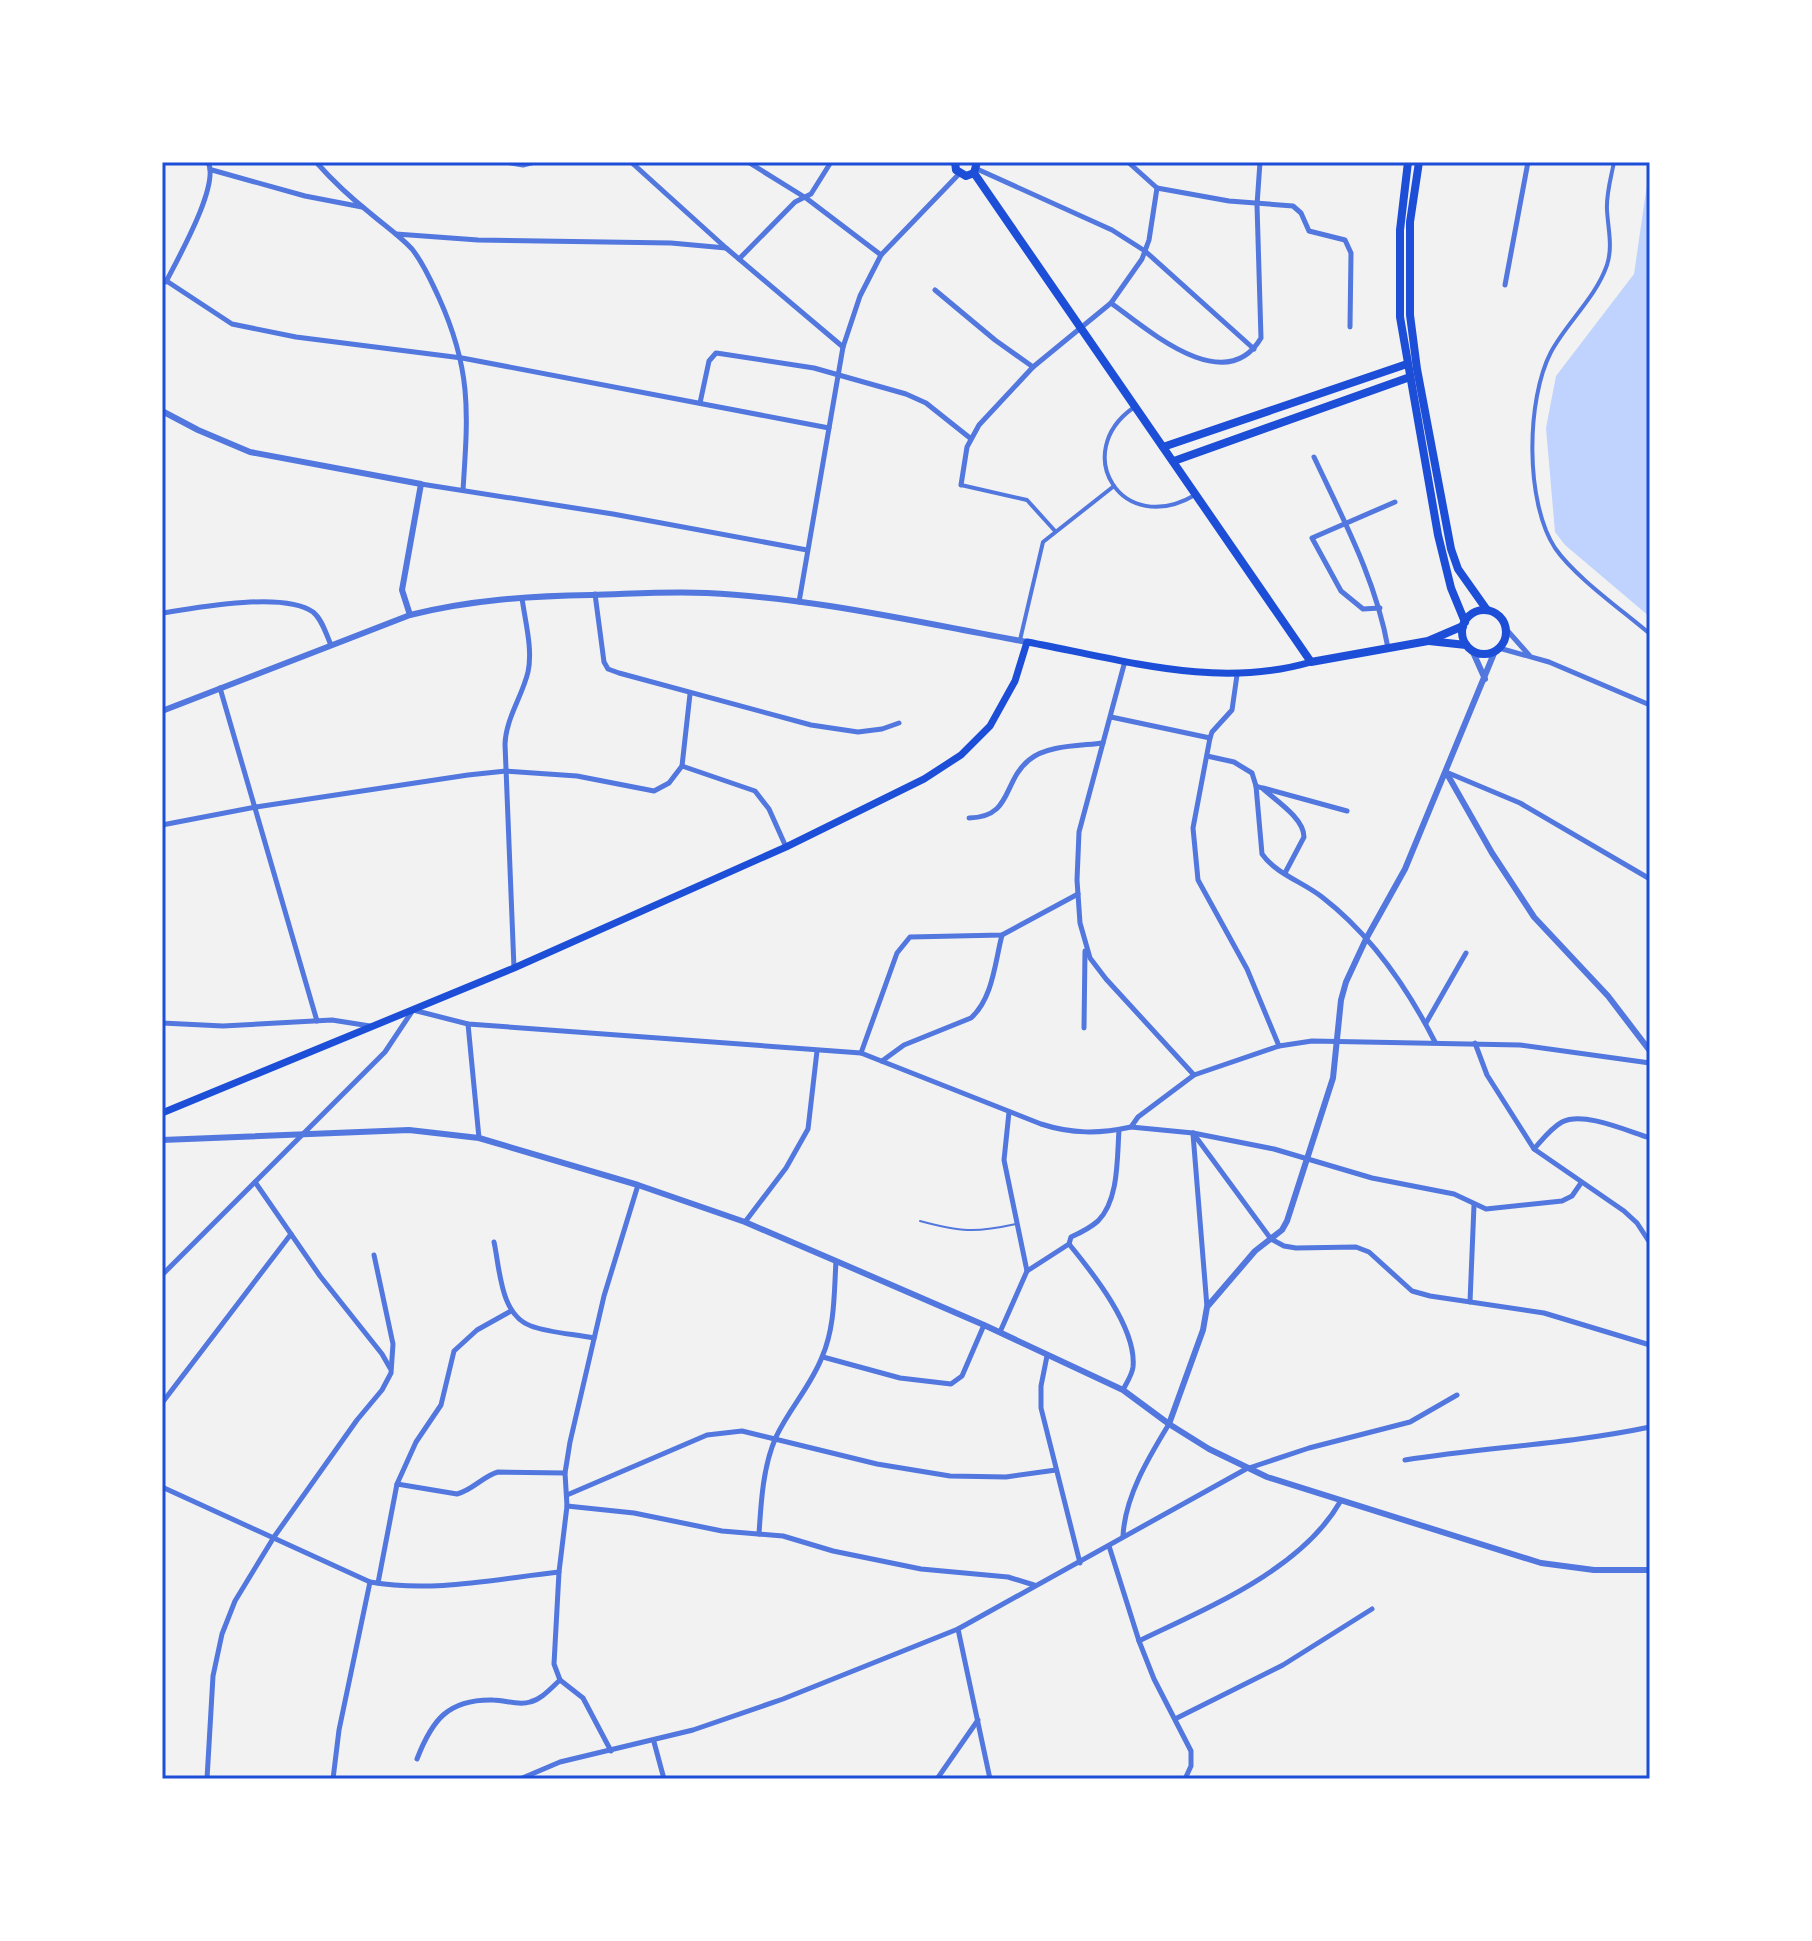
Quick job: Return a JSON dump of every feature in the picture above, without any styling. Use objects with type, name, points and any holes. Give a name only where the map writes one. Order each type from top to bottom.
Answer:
[{"type":"main road","points":[[955,162],[959,174],[966,176],[976,168],[1134,407],[1311,662]]},
{"type":"main road","points":[[1408,162],[1399,255],[1400,317],[1422,393],[1451,549],[1458,569],[1487,610]]},
{"type":"main road","points":[[1419,162],[1409,256],[1413,365],[1409,378],[1444,563],[1464,624],[1463,639],[1469,648]]},
{"type":"main road","points":[[1163,447],[1413,365]]},
{"type":"main road","points":[[1174,461],[1409,378]]},
{"type":"main road","points":[[162,1113],[514,968],[786,847],[924,779],[969,748],[990,726],[1015,681],[1023,641],[1198,674],[1237,675],[1428,641],[1464,624],[1477,611],[1487,610],[1498,615],[1506,629],[1504,640],[1497,650],[1479,653],[1469,648],[1428,641]]},
{"type":"street","points":[[208,162],[212,170],[208,192],[164,280],[232,324],[296,337],[462,358],[829,428]]},
{"type":"street","points":[[316,162],[410,248],[425,267],[462,358],[468,416],[463,491]]},
{"type":"street","points":[[506,162],[523,165],[535,162]]},
{"type":"street","points":[[631,162],[843,347]]},
{"type":"street","points":[[748,162],[806,198],[881,255]]},
{"type":"street","points":[[739,259],[795,202],[815,190],[831,162]]},
{"type":"street","points":[[1128,162],[1157,188],[1257,205],[1293,206],[1301,213],[1309,231],[1345,240],[1349,245],[1350,327]]},
{"type":"street","points":[[1111,303],[1175,349],[1190,356],[1206,360],[1238,360],[1254,349],[1261,338],[1257,205],[1260,162]]},
{"type":"street","points":[[1505,285],[1528,162]]},
{"type":"street","points":[[1614,162],[1607,196],[1608,259],[1598,283],[1558,341],[1545,366],[1535,402],[1531,437],[1538,495],[1551,542],[1572,567],[1650,634]]},
{"type":"street","points":[[976,168],[1112,230],[1145,251],[1254,349]]},
{"type":"street","points":[[212,170],[305,196],[363,208]]},
{"type":"street","points":[[799,602],[843,347],[866,280],[881,255],[959,174]]},
{"type":"street","points":[[1055,532],[1027,500],[961,485],[970,438],[1033,367],[1111,303],[1145,251],[1157,188]]},
{"type":"street","points":[[395,234],[478,240],[671,243],[726,248]]},
{"type":"street","points":[[935,290],[1033,367]]},
{"type":"street","points":[[700,403],[709,361],[716,353],[838,375],[914,397],[970,438]]},
{"type":"street","points":[[1134,407],[1121,416],[1106,442],[1107,472],[1114,486],[1137,505],[1152,508],[1167,508],[1195,495]]},
{"type":"street","points":[[162,411],[250,452],[807,550]]},
{"type":"street","points":[[1314,457],[1380,608],[1388,648]]},
{"type":"street","points":[[410,615],[402,590],[421,484]]},
{"type":"street","points":[[162,711],[410,615],[449,605],[521,596],[707,593],[799,602],[899,617],[1023,641],[1043,542],[1114,486]]},
{"type":"street","points":[[1380,608],[1363,609],[1344,596],[1312,538],[1395,502]]},
{"type":"street","points":[[595,594],[601,647],[608,669],[811,725],[858,732],[899,723]]},
{"type":"street","points":[[514,968],[505,731],[530,661],[521,596]]},
{"type":"street","points":[[162,613],[220,604],[264,602],[300,606],[316,614],[331,645]]},
{"type":"street","points":[[1506,629],[1530,655]]},
{"type":"street","points":[[1469,648],[1485,679]]},
{"type":"street","points":[[1207,1307],[1255,1251],[1287,1221],[1333,1078],[1346,982],[1405,869],[1497,650],[1530,655],[1650,705]]},
{"type":"street","points":[[1084,1028],[1085,946],[1078,894],[1079,832],[1125,660]]},
{"type":"street","points":[[1237,675],[1232,710],[1210,738],[1193,828],[1198,880],[1247,969],[1279,1046]]},
{"type":"street","points":[[220,688],[317,1021]]},
{"type":"street","points":[[162,825],[256,807],[506,771],[577,776],[654,791],[669,783],[682,766],[690,694]]},
{"type":"street","points":[[1111,717],[1210,738]]},
{"type":"street","points":[[969,818],[980,818],[995,812],[1008,794],[1017,773],[1038,755],[1103,743]]},
{"type":"street","points":[[1207,756],[1245,767],[1259,787],[1298,822],[1304,831],[1285,873]]},
{"type":"street","points":[[682,766],[755,791],[769,809],[786,847]]},
{"type":"street","points":[[1446,772],[1520,803],[1650,879]]},
{"type":"street","points":[[1446,772],[1492,853],[1534,917],[1608,996],[1650,1051]]},
{"type":"street","points":[[1259,787],[1347,811]]},
{"type":"street","points":[[1259,787],[1262,854],[1268,862],[1320,895],[1366,939],[1403,986],[1435,1042]]},
{"type":"street","points":[[861,1053],[897,953],[910,937],[1002,935],[1078,894]]},
{"type":"street","points":[[882,1061],[904,1045],[971,1018],[979,1011],[987,994],[1002,935]]},
{"type":"street","points":[[1085,946],[1106,979],[1194,1075]]},
{"type":"street","points":[[1426,1023],[1466,953]]},
{"type":"street","points":[[162,1275],[385,1052],[413,1010],[468,1024],[861,1053],[1066,1132],[1098,1133],[1131,1127],[1193,1133],[1274,1149],[1372,1178],[1454,1194],[1474,1205],[1493,1210],[1562,1201],[1572,1196],[1581,1183]]},
{"type":"street","points":[[162,1023],[223,1026],[332,1020],[371,1026]]},
{"type":"street","points":[[468,1024],[479,1138]]},
{"type":"street","points":[[1131,1127],[1138,1117],[1194,1075],[1279,1046],[1339,1041],[1475,1043],[1556,1048],[1650,1063]]},
{"type":"street","points":[[1475,1043],[1487,1075],[1534,1149],[1624,1211],[1650,1243]]},
{"type":"street","points":[[745,1222],[793,1157],[808,1129],[817,1051]]},
{"type":"street","points":[[1009,1112],[1004,1160],[1027,1271]]},
{"type":"street","points":[[1534,1149],[1555,1127],[1570,1119],[1592,1120],[1650,1138]]},
{"type":"street","points":[[162,1140],[409,1130],[479,1138],[638,1185],[745,1222],[836,1261],[1000,1332],[1123,1390],[1169,1424],[1246,1469],[1340,1502],[1541,1563],[1594,1570],[1650,1570]]},
{"type":"street","points":[[1000,1332],[1027,1271],[1069,1244],[1071,1237],[1098,1221],[1109,1205],[1119,1130]]},
{"type":"street","points":[[1193,1133],[1271,1239],[1284,1246],[1356,1247],[1369,1252],[1412,1291],[1544,1313],[1650,1345]]},
{"type":"street","points":[[1123,1537],[1127,1511],[1139,1480],[1169,1424],[1203,1330],[1207,1307],[1193,1133]]},
{"type":"street","points":[[255,1182],[320,1276],[382,1354],[391,1373]]},
{"type":"street","points":[[611,1751],[583,1698],[560,1680],[554,1664],[559,1572],[567,1506],[565,1473],[575,1414],[638,1185]]},
{"type":"street","points":[[1470,1302],[1474,1205]]},
{"type":"street","points":[[162,1403],[291,1234]]},
{"type":"street","points":[[494,1242],[511,1311],[519,1320],[530,1326],[594,1338]]},
{"type":"street","points":[[1069,1244],[1108,1293],[1119,1314],[1134,1361],[1133,1371],[1123,1390]]},
{"type":"street","points":[[207,1779],[213,1676],[222,1634],[235,1601],[274,1537],[382,1390],[391,1373],[393,1344],[374,1255]]},
{"type":"street","points":[[759,1534],[764,1482],[776,1438],[823,1357],[832,1326],[836,1261]]},
{"type":"street","points":[[378,1583],[397,1484],[416,1442],[441,1405],[454,1351],[477,1330],[511,1311]]},
{"type":"street","points":[[823,1357],[900,1378],[951,1384],[962,1376],[984,1325]]},
{"type":"street","points":[[1047,1356],[1041,1386],[1041,1408],[1080,1563]]},
{"type":"street","points":[[520,1779],[547,1766],[654,1742],[783,1699],[958,1629],[1246,1469],[1309,1448],[1410,1422],[1457,1395]]},
{"type":"street","points":[[1405,1460],[1650,1427]]},
{"type":"street","points":[[567,1495],[707,1435],[742,1431],[877,1464],[950,1476],[1006,1477],[1056,1470]]},
{"type":"street","points":[[397,1484],[457,1494],[498,1472],[565,1473]]},
{"type":"street","points":[[162,1487],[370,1582],[444,1586],[559,1572]]},
{"type":"street","points":[[1139,1641],[1242,1589],[1290,1557],[1320,1531],[1340,1502]]},
{"type":"street","points":[[567,1506],[634,1513],[722,1531],[783,1536],[833,1551],[921,1569],[1008,1577],[1035,1585]]},
{"type":"street","points":[[1109,1546],[1154,1679],[1177,1718],[1191,1751],[1191,1766],[1185,1779]]},
{"type":"street","points":[[333,1779],[339,1730],[370,1582]]},
{"type":"street","points":[[1177,1718],[1283,1665],[1372,1609]]},
{"type":"street","points":[[958,1629],[990,1779]]},
{"type":"street","points":[[417,1759],[434,1723],[458,1704],[494,1700],[532,1702],[560,1680]]},
{"type":"street","points":[[937,1779],[978,1719]]},
{"type":"street","points":[[654,1742],[664,1779]]},
{"type":"lane","points":[[920,1221],[956,1231],[974,1232],[1018,1223]]},
{"type":"water","points":[[1650,164],[1650,617],[1565,545],[1555,532],[1546,428],[1556,376],[1634,274]]}]
